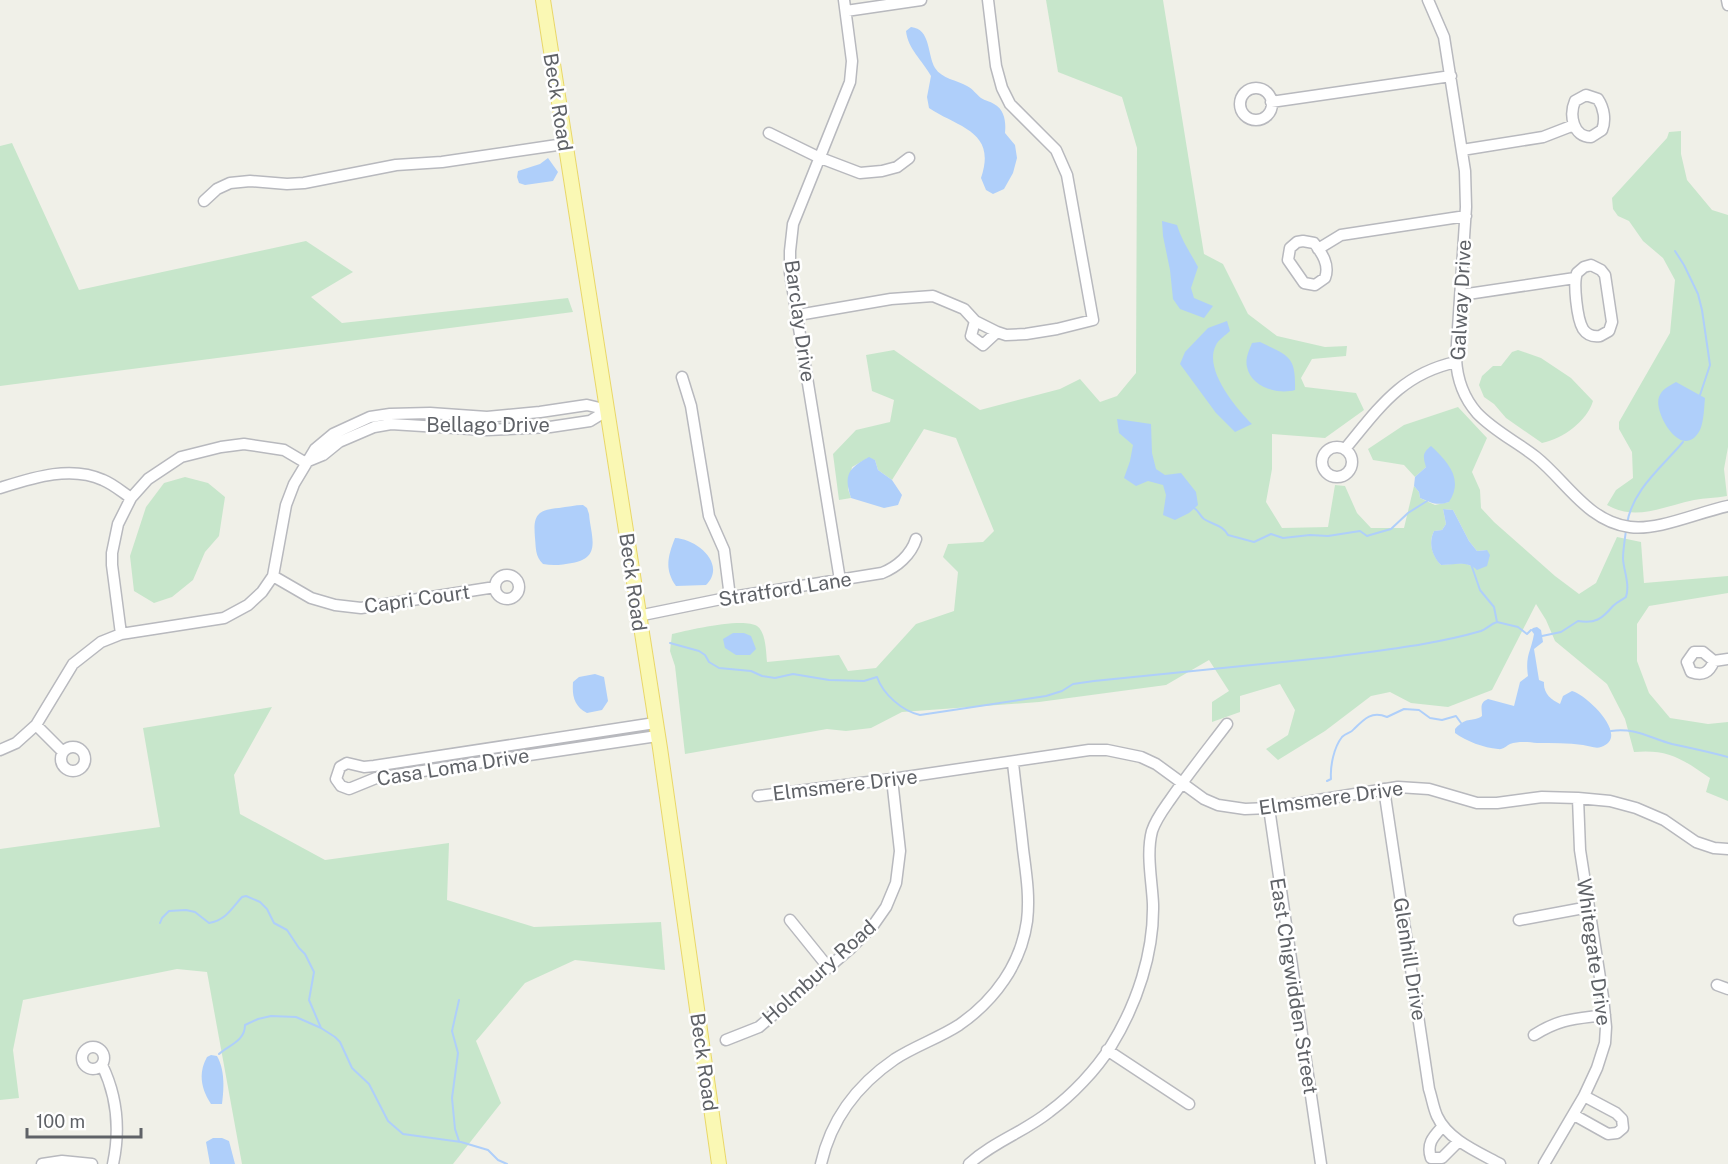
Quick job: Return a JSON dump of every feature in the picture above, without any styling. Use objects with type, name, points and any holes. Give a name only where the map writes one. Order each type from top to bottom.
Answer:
[{"type":"main road","name":"Beck Road","points":[[543,0],[564,144],[608,410],[719,1164]]},
{"type":"street","points":[[845,6],[921,0]]},
{"type":"street","points":[[798,315],[891,299],[933,296],[964,309],[975,321],[997,333],[1006,335],[1026,334],[1093,320],[1067,175],[1056,150],[1010,104],[1002,88],[996,66],[988,0]]},
{"type":"street","name":"Galway Drive","points":[[1428,0],[1444,37],[1466,179],[1466,216],[1456,362],[1457,373],[1466,398],[1477,413],[1494,428],[1535,456],[1583,505],[1605,519],[1631,528],[1647,527],[1728,506]]},
{"type":"street","points":[[1727,0],[1728,5]]},
{"type":"street","name":"Barclay Drive","points":[[840,580],[790,273],[790,251],[793,224],[850,82],[852,61],[845,6]]},
{"type":"street","points":[[1271,102],[1451,76]]},
{"type":"street","points":[[1462,150],[1543,137],[1574,126]]},
{"type":"street","points":[[770,133],[818,157],[860,173],[872,173],[897,167],[909,158]]},
{"type":"street","points":[[204,201],[217,189],[230,183],[304,183],[396,165],[442,162],[564,144]]},
{"type":"street","points":[[1318,249],[1341,235],[1466,216]]},
{"type":"street","points":[[1588,266],[1598,268],[1605,275],[1612,322],[1609,331],[1603,336],[1593,336],[1583,328],[1575,278],[1580,269],[1588,266]]},
{"type":"street","points":[[1461,295],[1575,278]]},
{"type":"street","points":[[975,321],[971,336],[983,345],[997,333]]},
{"type":"street","points":[[1345,449],[1383,403],[1401,386],[1428,370],[1456,362]]},
{"type":"street","points":[[682,377],[691,406],[709,516],[724,550],[730,597]]},
{"type":"street","name":"Bellago Drive","points":[[0,750],[16,743],[36,725],[73,664],[100,642],[121,634],[224,618],[248,605],[262,592],[273,576],[286,506],[294,484],[315,449],[333,434],[370,417],[430,413],[487,417],[587,405],[608,410]]},
{"type":"street","name":"Bellago Drive","points":[[306,463],[323,455],[339,442],[374,427],[391,424],[487,430],[550,427],[590,421],[608,410]]},
{"type":"street","points":[[121,634],[112,553],[118,524],[131,498],[148,479],[177,458],[244,444],[284,450],[306,463]]},
{"type":"street","points":[[0,488],[52,475],[77,473],[103,480],[131,498]]},
{"type":"street","name":"Stratford Lane","points":[[638,616],[730,597],[882,573],[894,568],[913,548],[916,538]]},
{"type":"street","name":"Capri Court","points":[[273,576],[311,598],[335,605],[361,608],[495,587]]},
{"type":"street","points":[[1714,661],[1728,659]]},
{"type":"street","points":[[969,1164],[987,1149],[1049,1113],[1086,1078],[1107,1050],[1130,1011],[1146,963],[1152,928],[1150,856],[1152,832],[1157,820],[1182,783],[1227,724]]},
{"type":"street","points":[[36,725],[63,752]]},
{"type":"street","name":"Casa Loma Drive","points":[[656,730],[376,778],[349,789],[341,786],[336,778],[340,767],[347,763],[364,767],[374,766],[656,730]]},
{"type":"street","name":"Elmsmere Drive","points":[[758,796],[1089,750],[1107,750],[1141,757],[1156,764],[1204,798],[1218,805],[1245,809],[1269,808],[1384,789],[1413,787],[1429,789],[1463,800],[1488,803],[1542,797],[1578,798],[1610,801],[1636,808],[1664,820],[1696,842],[1714,848],[1728,849]]},
{"type":"street","points":[[821,1164],[826,1144],[839,1115],[863,1085],[894,1060],[959,1025],[987,1002],[1008,976],[1022,946],[1029,895],[1013,762]]},
{"type":"street","name":"Holmbury Road","points":[[726,1040],[759,1027],[872,927],[886,907],[896,883],[900,851],[892,779]]},
{"type":"street","name":"Glenhill Drive","points":[[1384,789],[1429,1089],[1437,1117],[1459,1141],[1500,1164]]},
{"type":"street","name":"Whitegate Drive","points":[[1544,1164],[1584,1096],[1605,1043],[1605,1015],[1580,850],[1578,798]]},
{"type":"street","name":"East Chigwidden Street","points":[[1269,808],[1321,1164]]},
{"type":"street","points":[[1520,920],[1589,907]]},
{"type":"street","points":[[790,920],[828,967]]},
{"type":"street","points":[[1717,985],[1728,989]]},
{"type":"street","points":[[1534,1035],[1553,1023],[1605,1015]]},
{"type":"street","points":[[1107,1050],[1189,1104]]},
{"type":"street","points":[[102,1065],[112,1090],[118,1131],[113,1164]]},
{"type":"street","points":[[1574,1115],[1608,1134],[1617,1133],[1623,1128],[1622,1119],[1616,1113],[1584,1096]]},
{"type":"street","points":[[1443,1126],[1430,1141],[1428,1149],[1431,1158],[1442,1158],[1459,1141]]},
{"type":"street","points":[[42,1164],[62,1161],[92,1164]]},
{"type":"green space","points":[[1046,0],[1163,0],[1204,254],[1223,264],[1248,314],[1277,336],[1325,347],[1347,346],[1346,356],[1312,359],[1301,378],[1305,387],[1356,393],[1364,410],[1325,438],[1272,434],[1272,469],[1266,502],[1282,528],[1328,527],[1335,485],[1345,486],[1357,513],[1371,528],[1404,528],[1414,486],[1420,498],[1435,505],[1449,502],[1426,467],[1415,477],[1404,465],[1373,460],[1368,449],[1404,425],[1458,407],[1487,438],[1472,472],[1480,490],[1481,508],[1555,576],[1579,594],[1596,583],[1617,537],[1641,542],[1644,583],[1728,576],[1728,593],[1649,606],[1637,624],[1637,661],[1649,693],[1670,718],[1708,724],[1728,722],[1728,801],[1706,792],[1710,778],[1683,761],[1657,752],[1634,752],[1625,719],[1607,684],[1555,641],[1536,604],[1492,690],[1448,707],[1411,703],[1390,692],[1371,696],[1325,731],[1278,760],[1266,749],[1288,735],[1295,710],[1280,684],[1240,696],[1240,712],[1212,722],[1212,702],[1229,691],[1209,660],[1166,685],[1039,702],[902,712],[871,728],[846,731],[827,729],[685,754],[675,666],[670,651],[672,634],[716,625],[750,624],[757,626],[762,633],[767,662],[839,655],[848,671],[876,668],[916,624],[954,611],[958,572],[943,557],[948,544],[983,542],[994,531],[956,438],[924,429],[892,480],[878,470],[875,460],[868,458],[852,467],[848,489],[851,498],[839,500],[833,454],[856,430],[890,422],[894,400],[872,391],[866,355],[894,350],[980,410],[1060,389],[1080,379],[1100,402],[1117,396],[1136,373],[1137,148],[1122,97],[1058,72]],"holes":[[[1443,509],[1453,510],[1469,541],[1477,551],[1487,550],[1474,567],[1464,563],[1441,565],[1433,553],[1431,540],[1434,531],[1442,530],[1446,524]]]},
{"type":"green space","points":[[1681,131],[1681,154],[1687,180],[1712,210],[1728,215],[1728,447],[1724,469],[1727,496],[1694,500],[1650,511],[1629,512],[1607,505],[1616,490],[1633,478],[1632,452],[1619,429],[1619,422],[1670,333],[1675,280],[1663,258],[1643,241],[1629,221],[1618,216],[1613,209],[1612,198],[1667,138],[1669,132]]},
{"type":"green space","points":[[12,143],[79,290],[306,241],[353,272],[311,297],[342,323],[568,298],[573,312],[0,386],[0,146]]},
{"type":"green space","points":[[1518,350],[1541,358],[1571,378],[1593,401],[1580,422],[1558,438],[1542,443],[1506,418],[1494,404],[1484,397],[1479,385],[1482,376],[1493,366],[1501,366],[1512,352]]},
{"type":"green space","points":[[185,477],[208,483],[225,497],[219,536],[205,552],[193,580],[172,597],[154,603],[134,591],[130,556],[146,507],[164,483]]},
{"type":"green space","points":[[272,707],[234,775],[240,814],[325,860],[449,843],[447,900],[534,927],[661,922],[665,970],[575,960],[525,983],[476,1041],[501,1103],[453,1164],[242,1164],[207,972],[177,969],[23,1000],[13,1050],[19,1098],[0,1100],[0,849],[160,827],[143,728]]},
{"type":"water","points":[[911,27],[922,32],[925,37],[932,62],[938,72],[969,87],[1003,113],[1005,133],[1015,145],[1017,158],[1013,173],[1004,189],[993,194],[986,190],[981,178],[985,162],[984,150],[979,140],[963,127],[929,108],[927,97],[931,76],[909,43],[906,31]]},
{"type":"water","points":[[548,158],[558,172],[553,181],[525,185],[519,183],[518,171],[540,164]]},
{"type":"water","points":[[1162,221],[1177,225],[1198,267],[1191,288],[1194,298],[1213,306],[1204,318],[1180,309],[1173,299]]},
{"type":"water","points":[[1227,321],[1230,331],[1216,345],[1213,355],[1214,365],[1223,388],[1252,424],[1235,432],[1216,413],[1180,364],[1185,352],[1208,328]]},
{"type":"water","points":[[1260,342],[1289,358],[1294,370],[1295,390],[1273,390],[1254,380],[1247,367],[1247,358],[1252,343]]},
{"type":"water","points":[[1676,382],[1705,398],[1700,430],[1693,439],[1685,441],[1670,432],[1658,404],[1662,392]]},
{"type":"water","points":[[1117,419],[1151,424],[1152,453],[1156,469],[1165,475],[1181,473],[1196,492],[1198,505],[1189,513],[1175,520],[1163,515],[1166,495],[1163,485],[1148,481],[1136,486],[1124,478],[1133,445],[1119,433]]},
{"type":"water","points":[[1431,446],[1443,458],[1454,478],[1455,486],[1449,502],[1441,504],[1420,498],[1414,486],[1415,477],[1426,467],[1424,455]]},
{"type":"water","points":[[869,457],[875,460],[878,470],[892,480],[902,495],[898,505],[884,508],[851,498],[848,477],[852,468]]},
{"type":"water","points":[[583,505],[589,514],[593,545],[588,556],[572,563],[543,564],[536,549],[535,524],[538,515],[546,510]]},
{"type":"water","points":[[1443,509],[1453,510],[1469,541],[1477,551],[1487,550],[1490,555],[1487,566],[1477,570],[1465,564],[1441,565],[1433,553],[1431,540],[1434,531],[1442,530],[1446,524]]},
{"type":"water","points":[[675,538],[692,543],[707,554],[713,569],[712,577],[706,585],[676,586],[672,580],[668,562]]},
{"type":"water","points":[[1537,627],[1541,630],[1543,642],[1534,649],[1539,680],[1544,682],[1548,696],[1560,704],[1563,696],[1572,691],[1596,708],[1609,726],[1611,735],[1609,742],[1601,747],[1524,742],[1513,743],[1498,749],[1475,744],[1455,733],[1455,729],[1463,722],[1482,716],[1482,704],[1488,699],[1514,706],[1520,682],[1528,676],[1528,658],[1534,634],[1531,630]]},
{"type":"water","points":[[733,633],[744,633],[751,636],[756,649],[750,655],[736,655],[725,648],[723,639]]},
{"type":"water","points":[[595,674],[604,677],[608,701],[602,710],[587,713],[579,707],[575,700],[573,682],[579,677]]},
{"type":"water","points":[[217,1056],[223,1073],[222,1104],[211,1104],[203,1087],[202,1069],[207,1057]]},
{"type":"water","points":[[213,1138],[229,1141],[235,1164],[210,1164],[206,1142]]},
{"type":"waterway","points":[[1675,251],[1698,294],[1702,310],[1710,365],[1700,395]]},
{"type":"waterway","points":[[1627,524],[1641,490],[1683,442]]},
{"type":"waterway","points":[[1194,508],[1204,519],[1221,527],[1228,535],[1254,542],[1271,534],[1283,538],[1328,536],[1360,531],[1367,536],[1391,529],[1408,513],[1427,501]]},
{"type":"waterway","points":[[1542,636],[1561,632],[1578,621],[1598,620],[1626,597],[1627,583],[1623,559],[1626,530]]},
{"type":"waterway","points":[[1471,564],[1480,590],[1494,607],[1497,622]]},
{"type":"waterway","points":[[670,643],[699,651],[709,662],[719,668],[751,671],[762,676],[775,678],[793,674],[829,680],[864,681],[877,677],[884,690],[894,701],[920,715],[1046,696],[1062,691],[1073,684],[1094,681],[1332,657],[1407,647],[1481,631],[1497,622],[1518,627],[1527,634],[1531,630]]},
{"type":"waterway","points":[[1327,781],[1331,779],[1333,757],[1339,741],[1373,715],[1387,717],[1404,709],[1419,710],[1430,718],[1442,720],[1456,716],[1461,723]]},
{"type":"waterway","points":[[1611,731],[1627,730],[1672,744],[1728,757]]},
{"type":"waterway","points":[[160,923],[169,911],[186,910],[195,912],[209,923],[215,922],[224,917],[242,897],[246,896],[260,902],[267,909],[274,923],[287,930],[305,954],[314,972],[309,1000],[321,1028]]},
{"type":"waterway","points":[[459,1000],[452,1031],[458,1053],[452,1098],[455,1129],[459,1141]]},
{"type":"waterway","points":[[219,1054],[239,1039],[245,1025],[271,1016],[296,1017],[321,1028],[340,1042],[352,1068],[369,1084],[388,1121],[403,1134],[461,1142],[488,1150],[498,1160],[507,1164]]}]
